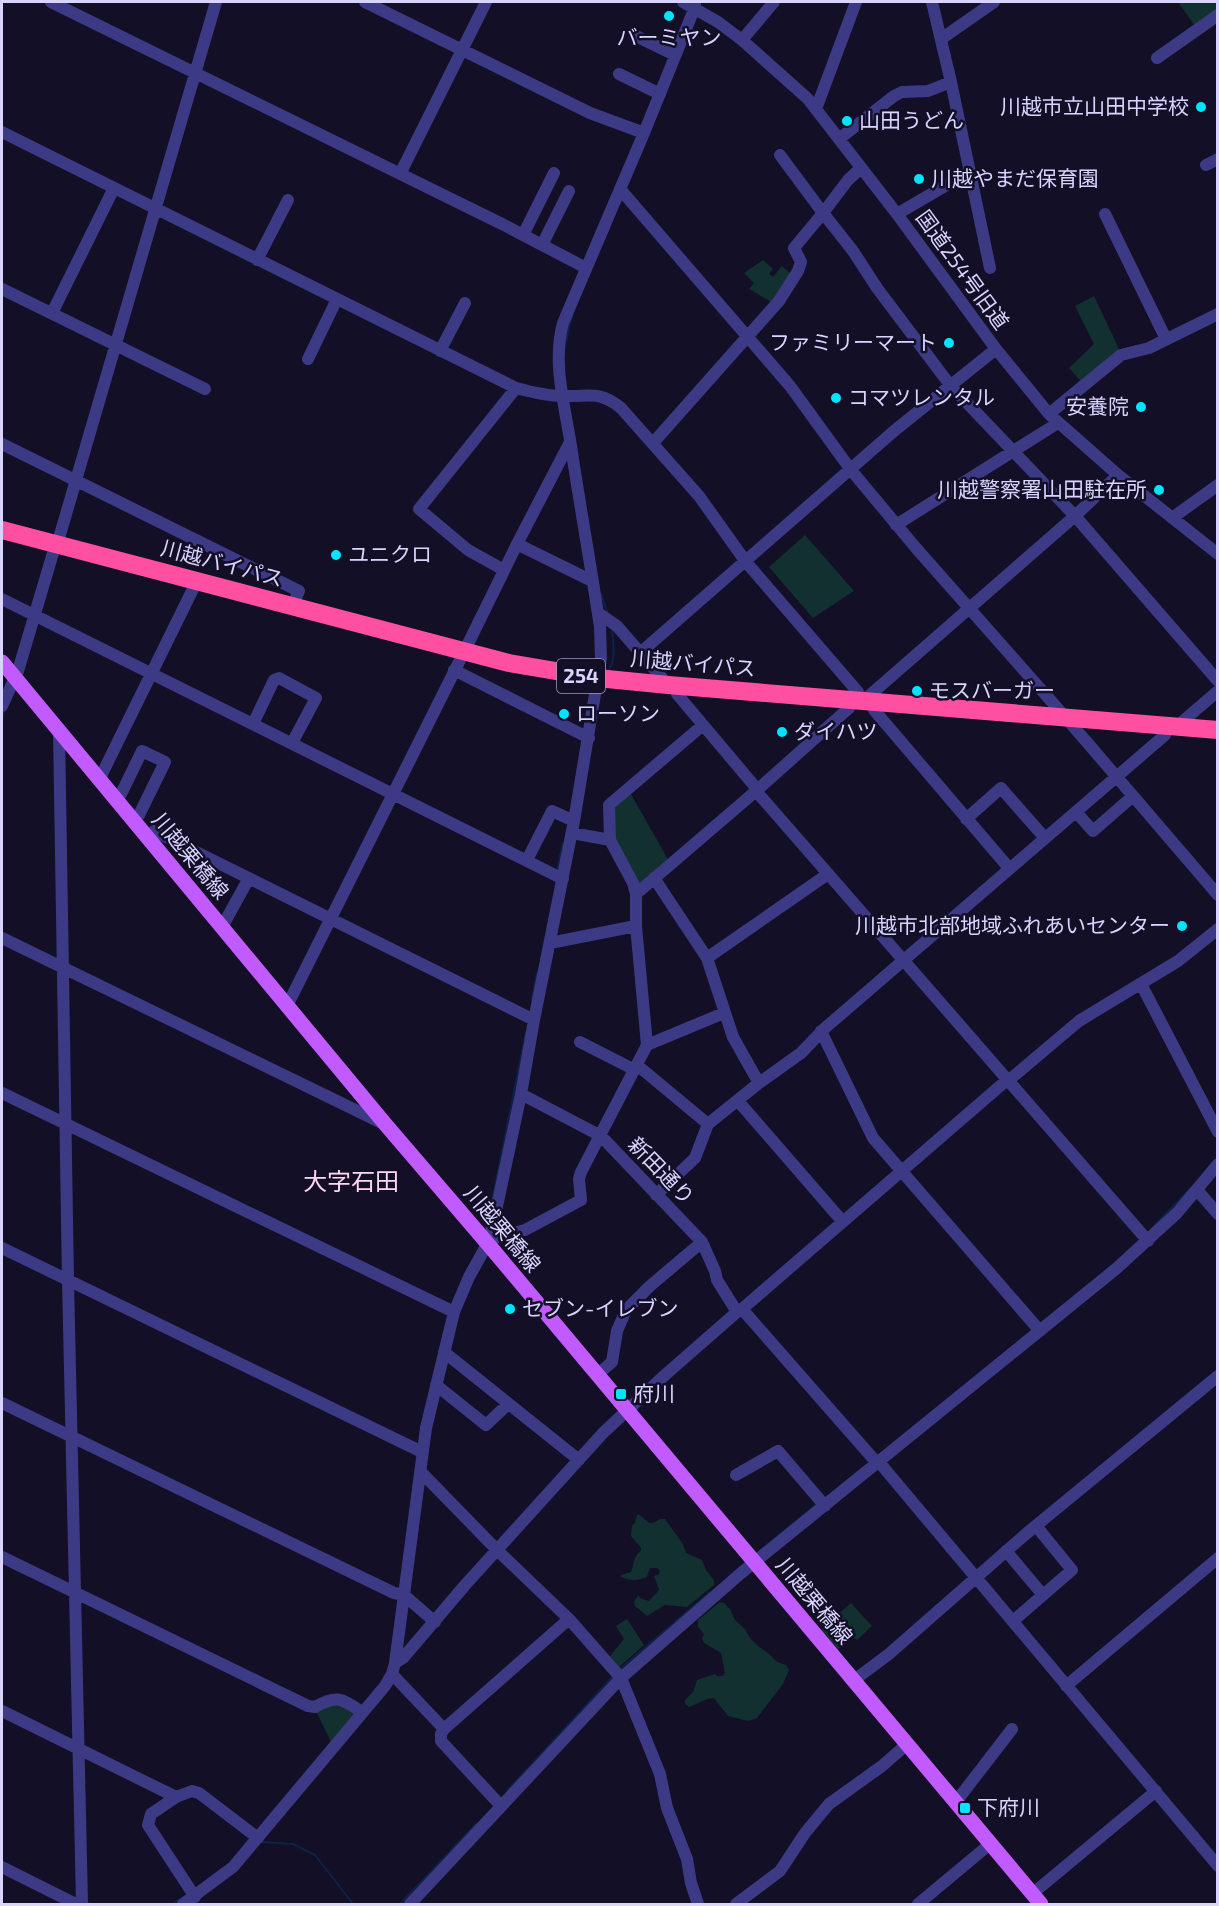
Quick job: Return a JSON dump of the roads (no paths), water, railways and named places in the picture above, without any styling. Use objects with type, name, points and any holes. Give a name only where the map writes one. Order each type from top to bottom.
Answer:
[{"type":"highway","name":"川越バイパス","points":[[2,530],[55,549],[193,589],[460,660],[550,671],[597,682],[673,690],[1170,731],[1218,739]]},
{"type":"highway","name":"川越バイパス","points":[[2,540],[55,549],[292,606],[460,660]]},
{"type":"highway","name":"川越バイパス","points":[[1170,731],[1218,730]]},
{"type":"main road","name":"川越栗橋線","points":[[2,662],[386,1125],[489,1242],[853,1682],[1037,1899]]},
{"type":"street","points":[[51,2],[586,268]]},
{"type":"street","points":[[2,706],[18,670],[76,481],[216,2]]},
{"type":"street","points":[[365,2],[590,114],[644,133]]},
{"type":"street","points":[[400,174],[486,2]]},
{"type":"street","points":[[742,40],[772,2]]},
{"type":"street","points":[[816,109],[856,2]]},
{"type":"street","points":[[932,2],[990,268]]},
{"type":"street","points":[[941,39],[994,2]]},
{"type":"street","points":[[444,1729],[394,1669],[422,1452],[454,1312],[469,1277],[489,1242],[521,1094],[573,827],[589,738],[601,644],[563,396],[558,344],[563,323],[660,94],[691,3]]},
{"type":"street","name":"国道254号旧道","points":[[691,3],[742,40],[794,85],[816,109],[897,214],[996,349],[1053,419],[1118,475],[1218,554]]},
{"type":"street","points":[[1157,58],[1218,15]]},
{"type":"street","points":[[634,35],[675,55]]},
{"type":"street","points":[[619,74],[660,94]]},
{"type":"street","points":[[839,139],[894,96],[902,92],[923,92],[951,82]]},
{"type":"street","points":[[2,132],[516,388],[546,395],[594,395],[609,398],[621,408],[699,496],[746,562],[858,692],[862,707],[1009,868]]},
{"type":"street","points":[[780,154],[950,386],[1076,516],[1218,681]]},
{"type":"street","points":[[1206,165],[1218,159]]},
{"type":"street","points":[[653,443],[779,301],[798,271],[801,262],[794,248],[861,168]]},
{"type":"street","points":[[897,214],[969,172]]},
{"type":"street","points":[[523,235],[554,173]]},
{"type":"street","points":[[52,313],[114,188]]},
{"type":"street","points":[[620,189],[790,386],[851,470],[896,525],[1218,895]]},
{"type":"street","points":[[542,245],[570,191]]},
{"type":"street","points":[[257,260],[288,200]]},
{"type":"street","points":[[1105,214],[1166,339]]},
{"type":"street","points":[[2,289],[206,389]]},
{"type":"street","points":[[308,359],[337,299]]},
{"type":"street","points":[[440,351],[465,303]]},
{"type":"street","points":[[896,525],[1013,452],[1053,419],[1121,355],[1149,348],[1218,314]]},
{"type":"street","points":[[640,653],[851,470],[996,349]]},
{"type":"street","points":[[504,570],[468,550],[419,508],[516,388]]},
{"type":"street","points":[[287,1006],[570,442]]},
{"type":"street","points":[[2,444],[299,591],[292,606]]},
{"type":"street","points":[[636,894],[756,790],[862,707],[970,608],[1076,516],[1118,475]]},
{"type":"street","points":[[1172,518],[1218,485]]},
{"type":"street","points":[[517,544],[592,581]]},
{"type":"street","points":[[99,780],[193,589]]},
{"type":"street","points":[[2,599],[563,879]]},
{"type":"street","points":[[598,613],[617,626],[703,724],[828,874],[1148,1241]]},
{"type":"street","points":[[460,660],[589,738]]},
{"type":"street","points":[[253,724],[274,680],[279,678],[316,698],[292,743]]},
{"type":"street","points":[[656,1195],[695,1158],[708,1124],[801,1053],[821,1032],[903,960],[1218,691]]},
{"type":"street","points":[[489,1242],[525,1230],[580,1200],[581,1172],[647,1045],[636,926],[636,894],[633,883],[610,840],[609,805],[703,724]]},
{"type":"street","points":[[59,731],[82,1905]]},
{"type":"street","points":[[116,799],[121,794],[142,752],[165,762],[139,815],[133,820]]},
{"type":"street","points":[[966,819],[1001,788],[1044,838]]},
{"type":"street","points":[[1076,812],[1093,831],[1133,796]]},
{"type":"street","points":[[527,860],[552,811],[573,827],[610,840]]},
{"type":"street","points":[[147,837],[154,831],[534,1020]]},
{"type":"street","points":[[707,958],[828,874]]},
{"type":"street","points":[[222,927],[249,878]]},
{"type":"street","points":[[654,878],[707,958],[724,1013],[740,1052],[759,1083]]},
{"type":"street","points":[[550,943],[636,926]]},
{"type":"street","points":[[183,1905],[233,1867],[385,1686],[394,1669],[465,1584],[603,1433],[627,1410],[901,1171],[1079,1021],[1178,961],[1218,929]]},
{"type":"street","points":[[2,938],[386,1125]]},
{"type":"street","points":[[1141,984],[1218,1132]]},
{"type":"street","points":[[647,1045],[724,1013]]},
{"type":"street","points":[[821,1032],[873,1138],[1040,1331]]},
{"type":"street","points":[[580,1042],[636,1067],[708,1124]]},
{"type":"street","points":[[2,1093],[454,1312]]},
{"type":"street","name":"新田通り","points":[[521,1094],[601,1136],[702,1242],[717,1280],[739,1311],[878,1462],[1218,1866]]},
{"type":"street","points":[[738,1101],[843,1222]]},
{"type":"street","points":[[410,1905],[621,1678],[755,1562],[1117,1268],[1177,1213],[1218,1164]]},
{"type":"street","points":[[1197,1190],[1218,1214]]},
{"type":"street","points":[[597,1375],[612,1362],[617,1331],[626,1310],[650,1286],[702,1242]]},
{"type":"street","points":[[2,1248],[422,1452]]},
{"type":"street","points":[[444,1352],[579,1460]]},
{"type":"street","points":[[853,1682],[1006,1551],[1218,1376]]},
{"type":"street","points":[[436,1385],[486,1425],[508,1404]]},
{"type":"street","points":[[2,1403],[394,1593],[404,1595],[435,1622]]},
{"type":"street","points":[[736,1475],[778,1451],[825,1506]]},
{"type":"street","points":[[421,1472],[569,1619],[621,1678],[660,1774],[667,1808],[687,1859],[698,1905]]},
{"type":"street","points":[[1013,1621],[1072,1569],[1036,1526]]},
{"type":"street","points":[[1006,1551],[1043,1595]]},
{"type":"street","points":[[2,1557],[308,1706],[315,1707],[337,1698],[362,1713]]},
{"type":"street","points":[[1066,1686],[1218,1558]]},
{"type":"street","points":[[501,1806],[441,1741],[444,1729],[569,1619]]},
{"type":"street","points":[[2,1711],[176,1797]]},
{"type":"street","points":[[956,1803],[1012,1730]]},
{"type":"street","points":[[736,1905],[780,1871],[805,1833],[829,1804],[882,1767],[906,1744]]},
{"type":"street","points":[[195,1897],[148,1824],[151,1814],[176,1797],[192,1791],[199,1793],[258,1838]]},
{"type":"street","points":[[1037,1899],[1156,1791]]},
{"type":"street","points":[[918,1905],[990,1844]]},
{"type":"street","points":[[2,1867],[76,1905]]},
{"type":"waterway","points":[[565,349],[573,314]]},
{"type":"waterway","points":[[601,594],[608,614]]},
{"type":"waterway","points":[[607,672],[613,657],[612,628]]},
{"type":"waterway","points":[[2,719],[5,710]]},
{"type":"waterway","points":[[557,870],[563,843]]},
{"type":"waterway","points":[[532,1000],[537,973]]},
{"type":"waterway","points":[[491,1206],[526,1032]]},
{"type":"waterway","points":[[1151,1229],[1191,1188]]},
{"type":"waterway","points":[[485,1232],[489,1214]]},
{"type":"waterway","points":[[757,1553],[818,1503]]},
{"type":"waterway","points":[[620,1669],[709,1593]]},
{"type":"waterway","points":[[508,1790],[614,1675]]},
{"type":"waterway","points":[[400,1904],[477,1823]]},
{"type":"waterway","points":[[262,1842],[293,1844],[315,1855],[353,1904]]},
{"type":"waterway","points":[[172,1904],[180,1899]]},
{"type":"waterway","points":[[85,1902],[92,1904]]},
{"type":"place","name":"バーミヤン","points":[[669,16]]},
{"type":"place","name":"川越市立山田中学校","points":[[1201,107]]},
{"type":"place","name":"山田うどん","points":[[847,121]]},
{"type":"place","name":"川越やまだ保育園","points":[[919,179]]},
{"type":"place","name":"ファミリーマート","points":[[949,343]]},
{"type":"place","name":"コマツレンタル","points":[[836,398]]},
{"type":"place","name":"安養院","points":[[1141,407]]},
{"type":"place","name":"川越警察署山田駐在所","points":[[1159,490]]},
{"type":"place","name":"ユニクロ","points":[[336,555]]},
{"type":"place","name":"モスバーガー","points":[[917,691]]},
{"type":"place","name":"ローソン","points":[[564,714]]},
{"type":"place","name":"ダイハツ","points":[[782,732]]},
{"type":"place","name":"川越市北部地域ふれあいセンター","points":[[1182,926]]},
{"type":"place","name":"セブン-イレブン","points":[[510,1309]]},
{"type":"place","name":"府川","points":[[621,1394]]},
{"type":"place","name":"下府川","points":[[965,1808]]},
{"type":"district","name":"大字石田","points":[[351,1182]]}]
